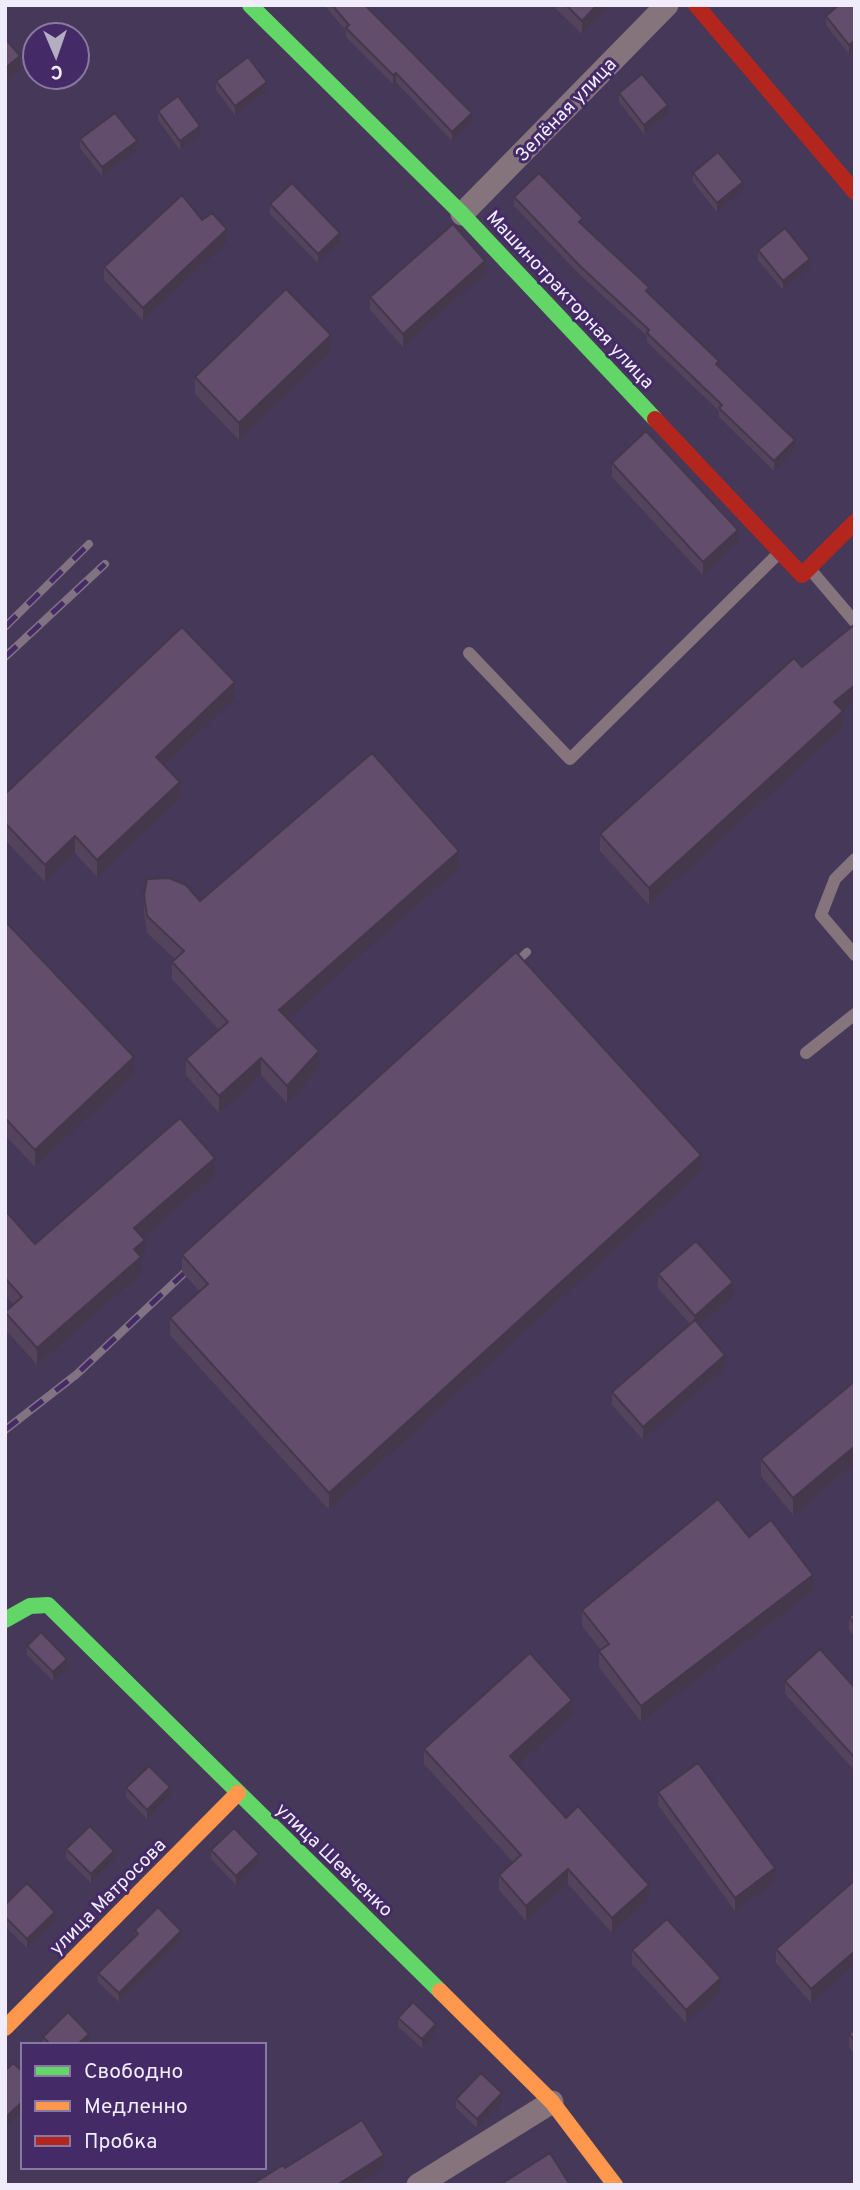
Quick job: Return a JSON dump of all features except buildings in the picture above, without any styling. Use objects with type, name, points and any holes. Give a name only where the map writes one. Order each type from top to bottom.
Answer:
[{"type":"street","name":"Машинотракторная улица","points":[[250,5],[462,214],[802,575],[809,568]]},
{"type":"street","name":"Зелёная улица","points":[[462,214],[667,5]]},
{"type":"street","points":[[696,5],[855,192]]},
{"type":"street","points":[[809,568],[855,522]]},
{"type":"street","name":"улица Шевченко","points":[[5,1620],[30,1606],[48,1605],[552,2102],[615,2185]]},
{"type":"street","name":"улица Матросова","points":[[5,2028],[238,1794]]},
{"type":"street","points":[[418,2185],[552,2102]]},
{"type":"lane","points":[[468,653],[570,759],[780,552]]},
{"type":"lane","points":[[809,568],[855,622]]},
{"type":"lane","points":[[855,859],[835,880],[821,915],[855,955]]},
{"type":"lane","points":[[806,1053],[855,1014]]},
{"type":"railway","points":[[5,627],[89,544]]},
{"type":"railway","points":[[5,657],[105,564]]},
{"type":"railway","points":[[507,971],[527,952]]},
{"type":"railway","points":[[5,1430],[77,1374],[197,1261]]},
{"type":"traffic: fast","points":[[250,5],[462,214],[655,419]]},
{"type":"traffic: fast","points":[[5,1620],[30,1606],[48,1605],[440,1991]]},
{"type":"traffic: slow","points":[[5,2028],[238,1793]]},
{"type":"traffic: slow","points":[[440,1991],[552,2102],[615,2185]]},
{"type":"traffic: jam","points":[[696,5],[855,192]]},
{"type":"traffic: jam","points":[[655,419],[802,575],[855,522]]}]
